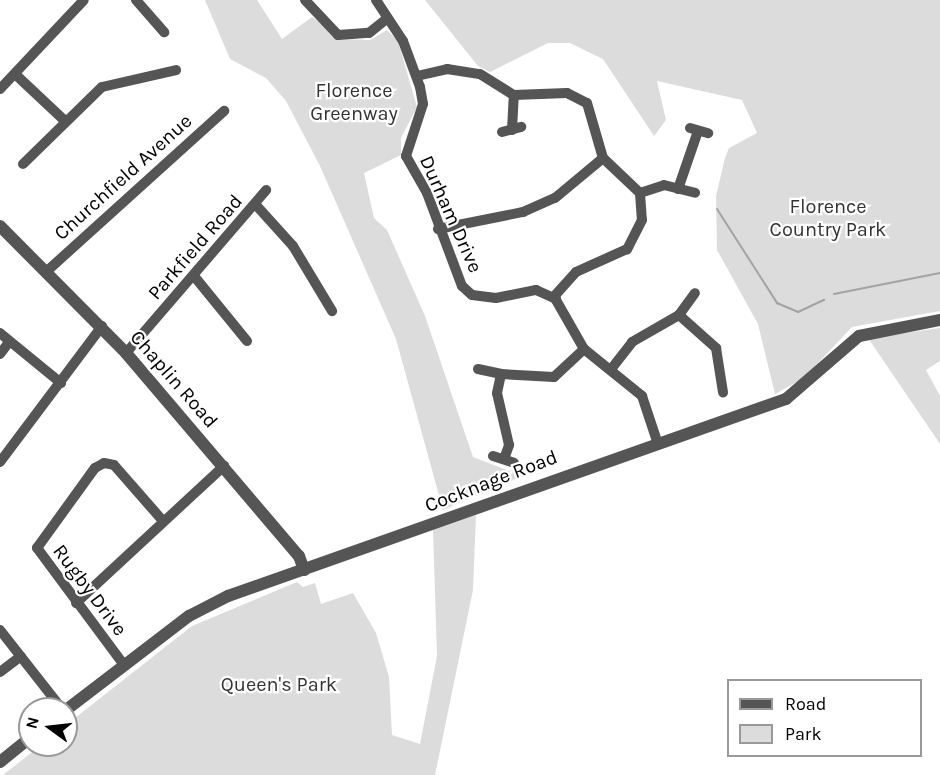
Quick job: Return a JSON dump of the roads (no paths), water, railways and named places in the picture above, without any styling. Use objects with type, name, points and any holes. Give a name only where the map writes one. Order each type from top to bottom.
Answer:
[{"type":"street","points":[[0,89],[84,0]]},
{"type":"street","points":[[136,0],[164,32]]},
{"type":"street","points":[[305,0],[338,35],[369,33],[385,20]]},
{"type":"street","name":"Durham Drive","points":[[376,0],[385,20],[403,41],[417,76],[423,104],[406,156],[462,286],[472,295],[496,298],[536,290],[556,298]]},
{"type":"street","points":[[417,76],[447,69],[480,74],[514,95],[579,97],[587,103],[603,158],[640,193],[642,220],[627,249],[576,272],[556,298],[584,349],[612,368],[642,396],[657,441]]},
{"type":"street","points":[[23,164],[102,87],[176,70]]},
{"type":"street","points":[[15,74],[65,122]]},
{"type":"street","points":[[512,130],[514,95]]},
{"type":"street","name":"Churchfield Avenue","points":[[47,271],[224,111]]},
{"type":"street","points":[[678,189],[699,130]]},
{"type":"street","points":[[438,229],[523,212],[555,198],[603,158]]},
{"type":"street","points":[[640,193],[664,185],[695,193]]},
{"type":"street","name":"Parkfield Road","points":[[126,353],[256,205],[266,190]]},
{"type":"street","points":[[256,205],[293,246],[332,311]]},
{"type":"street","name":"Chaplin Road","points":[[0,226],[102,326],[126,353],[299,556],[304,570]]},
{"type":"street","points":[[194,276],[247,341]]},
{"type":"street","points":[[612,368],[632,342],[679,315],[696,293]]},
{"type":"street","points":[[679,315],[716,348],[719,388]]},
{"type":"street","name":"Cocknage Road","points":[[78,699],[189,616],[304,570],[657,441],[786,399],[859,336],[940,321]]},
{"type":"street","points":[[0,462],[102,326]]},
{"type":"street","points":[[0,333],[61,383]]},
{"type":"street","points":[[0,354],[9,342]]},
{"type":"street","points":[[478,369],[527,379],[554,376],[584,349]]},
{"type":"street","points":[[501,374],[496,393],[509,445],[504,460]]},
{"type":"street","name":"Rugby Drive","points":[[124,665],[37,548],[95,468],[114,465],[163,521]]},
{"type":"street","points":[[76,603],[224,466]]},
{"type":"street","points":[[0,630],[54,697]]},
{"type":"street","points":[[0,672],[21,656]]},
{"type":"street","points":[[0,762],[18,748]]},
{"type":"waterway","points":[[717,209],[777,303],[798,312],[824,300]]},
{"type":"waterway","points":[[834,294],[940,273]]},
{"type":"park label","name":"Florence Greenway","points":[[354,102]]},
{"type":"park label","name":"Florence Country Park","points":[[828,218]]},
{"type":"park label","name":"Queen's Park","points":[[279,684]]}]
